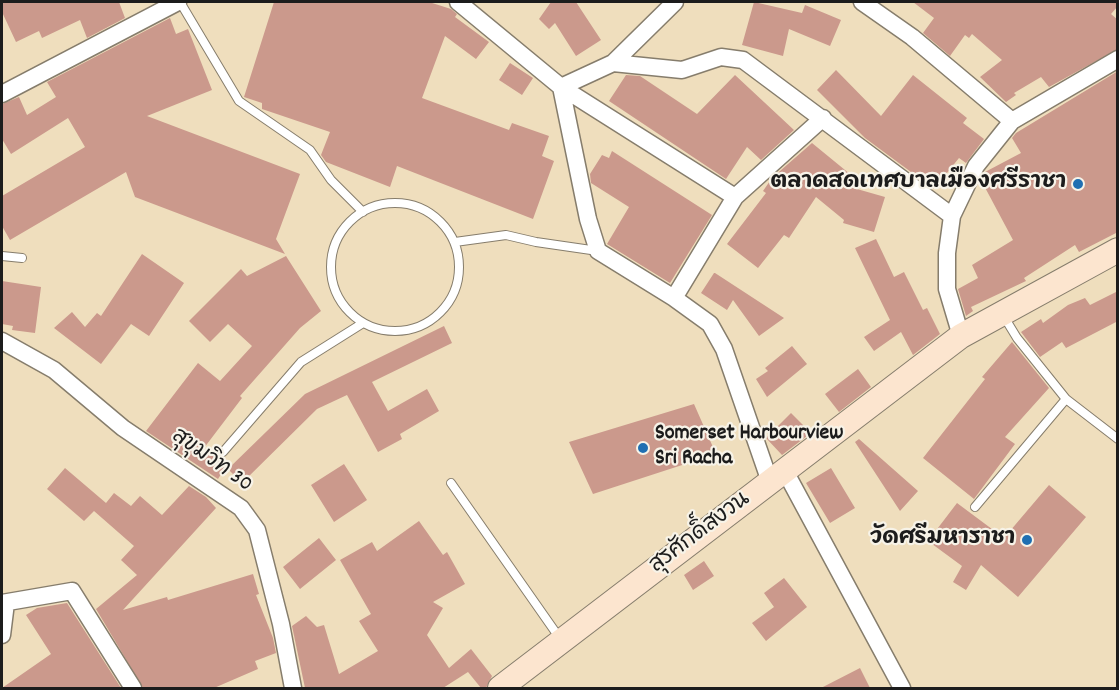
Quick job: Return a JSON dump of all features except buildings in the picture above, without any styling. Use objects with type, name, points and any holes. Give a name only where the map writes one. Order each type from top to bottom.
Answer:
[{"type":"street","points":[[2,94],[179,2]]},
{"type":"street","points":[[458,2],[561,87],[735,197]]},
{"type":"street","points":[[561,87],[613,63],[673,2]]},
{"type":"street","points":[[862,2],[912,37],[1012,121]]},
{"type":"street","points":[[613,63],[682,70],[721,57],[743,60],[952,216]]},
{"type":"street","points":[[961,336],[947,289],[947,253],[952,216],[976,166],[1012,121],[1118,59]]},
{"type":"street","points":[[561,87],[588,219],[598,251],[675,298],[710,324],[724,349],[777,477],[902,688]]},
{"type":"street","points":[[675,298],[735,197],[823,118]]},
{"type":"street","name":"สุรศักดิ์สงวน","points":[[500,688],[961,336],[1118,250]]},
{"type":"street","name":"สุขุมวิท 30","points":[[2,341],[54,370],[123,428],[241,508],[257,530],[281,624],[293,688]]},
{"type":"street","points":[[2,634],[4,603],[72,591],[133,688]]},
{"type":"lane","points":[[179,2],[239,101],[309,150],[331,180],[363,212]]},
{"type":"lane","points":[[395,202],[416,205],[434,215],[449,230],[458,250],[460,272],[455,293],[443,311],[425,325],[404,332],[382,331],[363,323],[346,310],[336,292],[331,272],[333,251],[342,231],[363,212],[374,206],[395,202]]},
{"type":"lane","points":[[454,242],[506,235],[598,251]]},
{"type":"lane","points":[[2,256],[22,258]]},
{"type":"lane","points":[[1002,312],[1017,338],[1066,399],[1118,439]]},
{"type":"lane","points":[[223,452],[301,362],[363,323]]},
{"type":"lane","points":[[975,507],[1066,399]]},
{"type":"lane","points":[[452,483],[561,640]]},
{"type":"place","name":"ตลาดสดเทศบาลเมืองศรีราชา","points":[[1078,184]]},
{"type":"place","name":"Somerset Harbourview Sri Racha","points":[[643,448]]},
{"type":"place","name":"วัดศรีมหาราชา","points":[[1027,540]]}]
